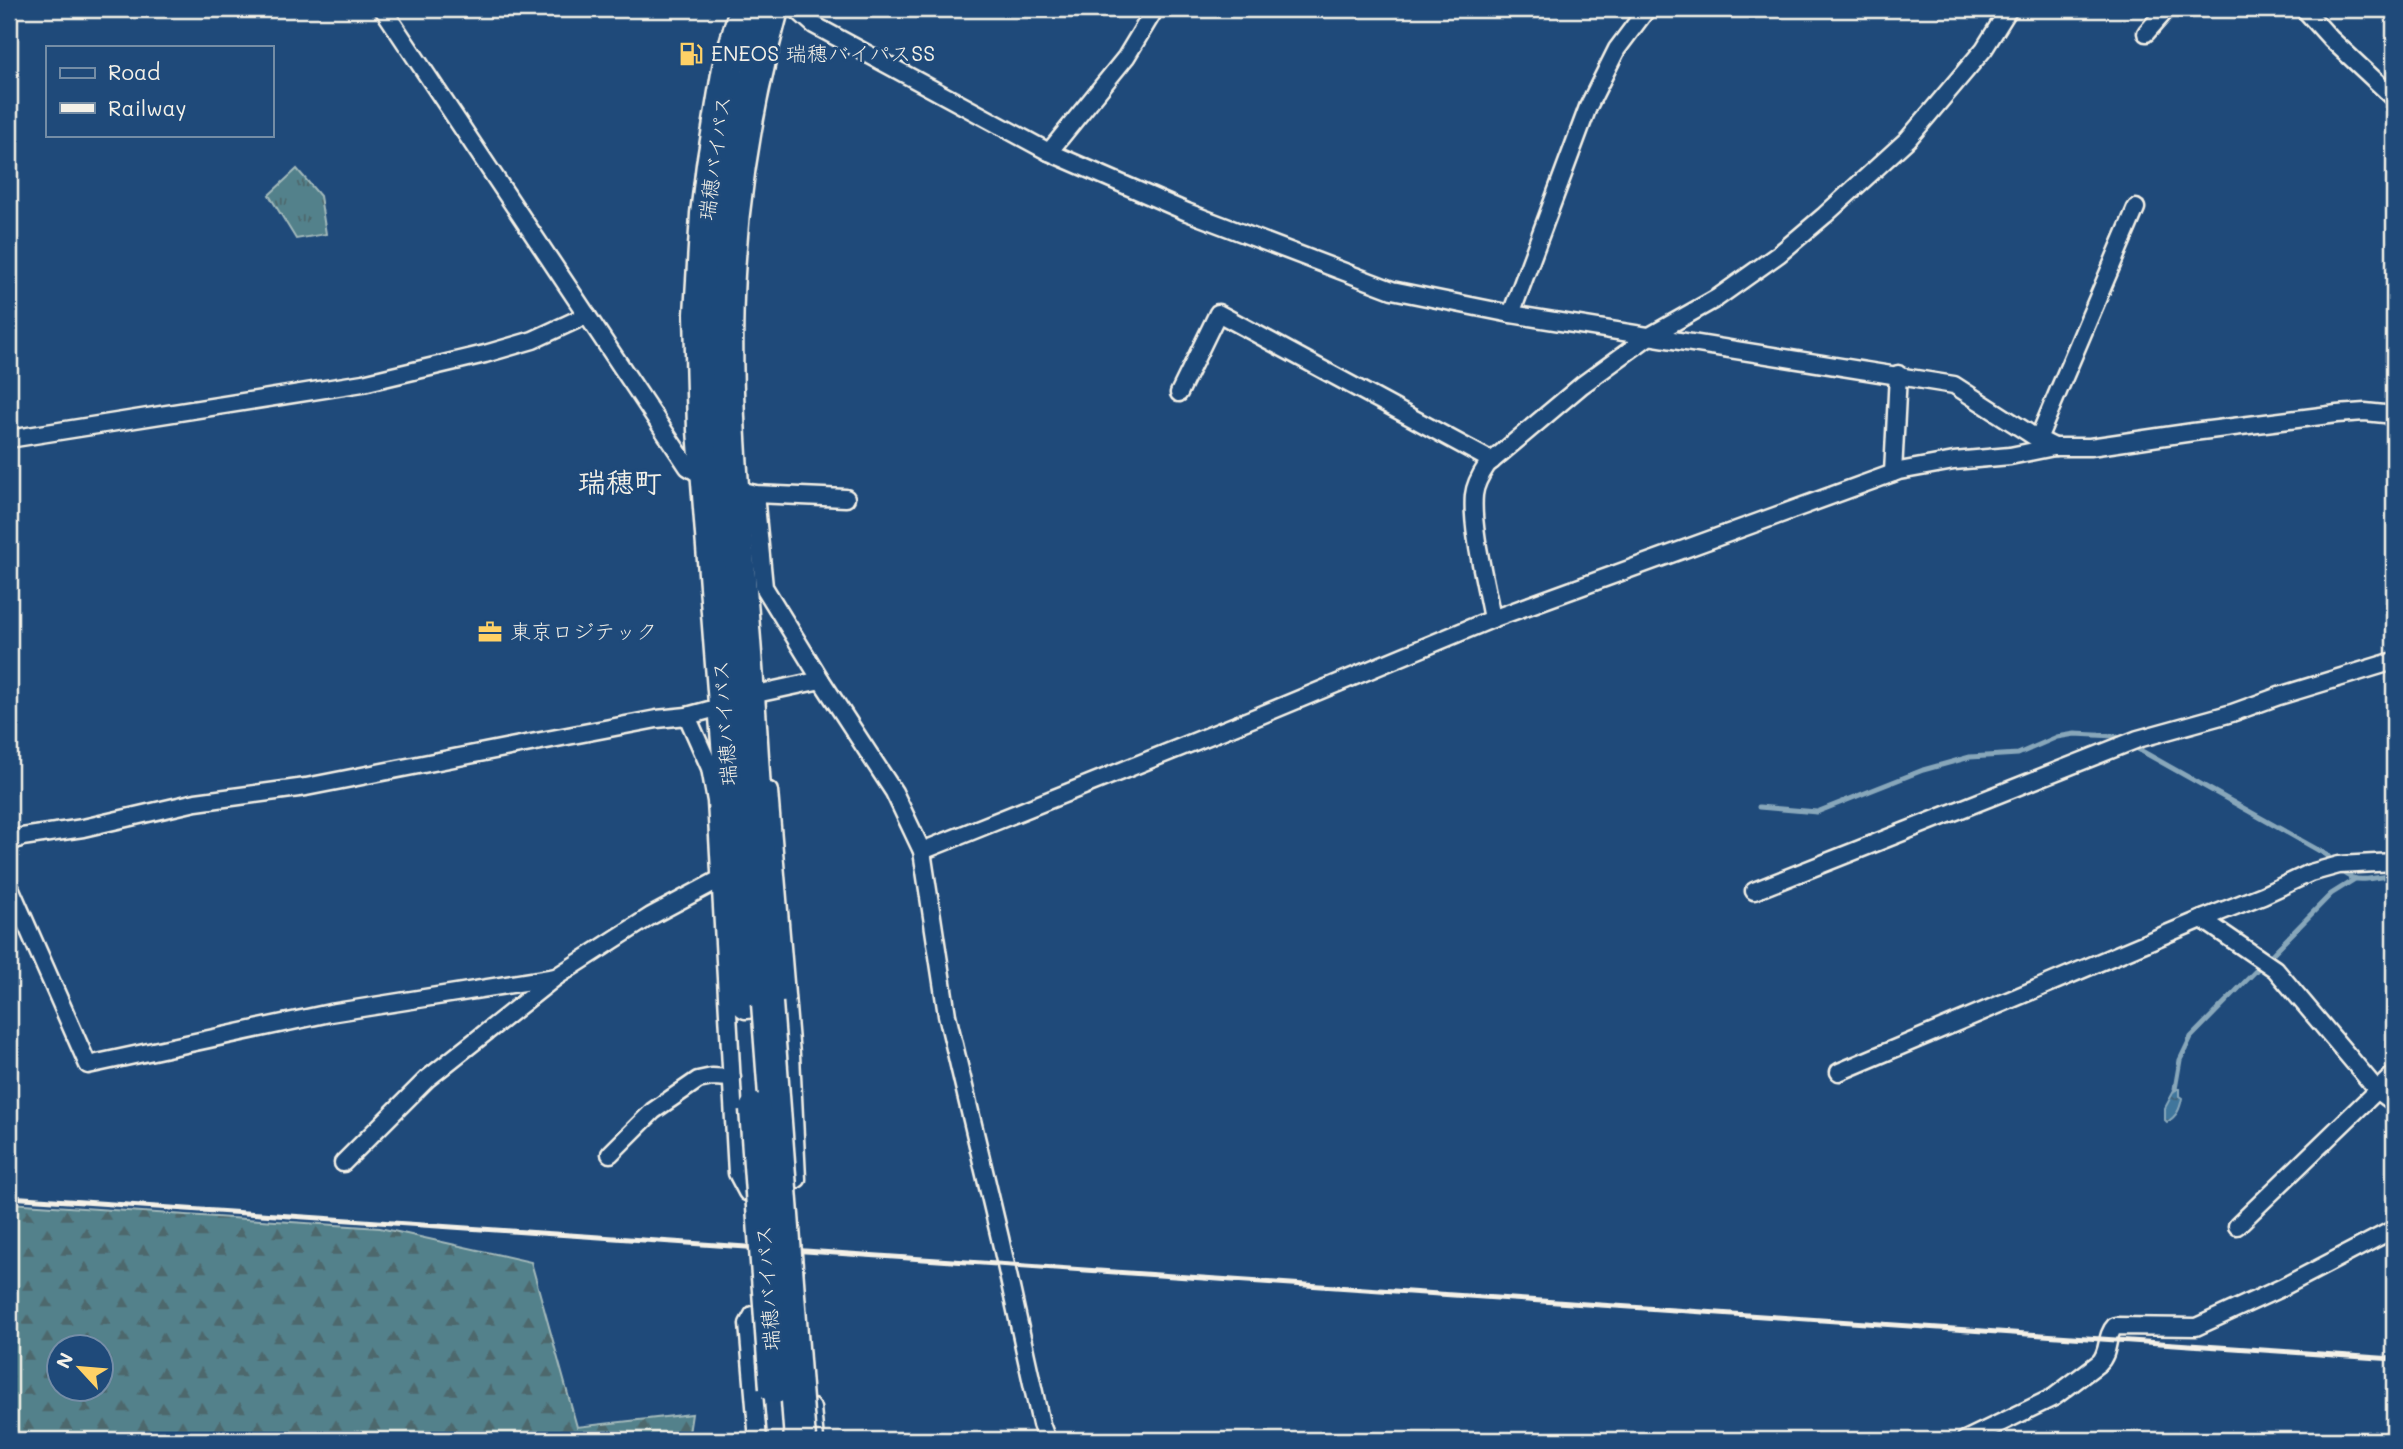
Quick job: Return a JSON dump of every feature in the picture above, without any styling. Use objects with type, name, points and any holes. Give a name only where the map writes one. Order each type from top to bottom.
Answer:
[{"type":"highway","name":"瑞穂バイパス","points":[[745,9],[728,68],[706,214],[699,314],[703,430],[732,487],[724,706],[757,1003],[800,1440]]},
{"type":"highway","name":"瑞穂バイパス","points":[[774,9],[744,132],[731,242],[728,342],[732,487],[752,685],[757,1003],[779,1440]]},
{"type":"street","points":[[383,9],[688,467],[732,487],[846,498]]},
{"type":"street","points":[[796,9],[814,25],[1049,152],[1187,212],[1392,290],[1511,314],[1954,385],[2054,447]]},
{"type":"street","points":[[1049,152],[1126,57],[1155,9]]},
{"type":"street","points":[[1511,314],[1588,107],[1617,49],[1647,9]]},
{"type":"street","points":[[1492,619],[1474,517],[1474,493],[1479,478],[1492,461],[1582,385],[1648,337],[1717,298],[1779,254],[1855,189],[1908,139],[1984,49],[2009,9]]},
{"type":"street","points":[[2146,33],[2167,9]]},
{"type":"street","points":[[2304,9],[2331,39],[2394,98]]},
{"type":"street","points":[[2038,439],[2136,208]]},
{"type":"street","points":[[1179,393],[1218,313],[1492,461]]},
{"type":"street","points":[[9,439],[363,383],[533,340],[587,315]]},
{"type":"street","points":[[1893,473],[1898,374]]},
{"type":"street","points":[[922,851],[1492,619],[1893,473],[1954,461],[2010,456],[2054,447],[2090,447],[2351,413],[2394,415]]},
{"type":"street","points":[[732,487],[764,587],[894,792],[922,851],[947,1015],[1046,1440]]},
{"type":"street","points":[[1754,891],[2130,742],[2232,713],[2278,696],[2394,661]]},
{"type":"street","points":[[687,716],[710,768],[716,801],[737,1174],[747,1192],[777,1193],[797,1179],[791,1055],[768,780],[752,685],[821,680]]},
{"type":"street","points":[[9,843],[22,837],[83,828],[196,802],[306,787],[554,738],[687,716],[724,706]]},
{"type":"street","points":[[1839,1072],[2310,873],[2336,866],[2394,862]]},
{"type":"street","points":[[343,1163],[427,1079],[556,977],[651,916],[722,878]]},
{"type":"street","points":[[9,885],[88,1065],[330,1013],[556,977]]},
{"type":"street","points":[[2202,919],[2265,962],[2377,1090],[2394,1103]]},
{"type":"street","points":[[2236,1226],[2394,1074]]},
{"type":"street","points":[[610,1154],[653,1111],[698,1080],[712,1077],[732,1078]]},
{"type":"street","points":[[1965,1440],[2054,1397],[2099,1363],[2105,1357],[2110,1331],[2115,1326],[2196,1326],[2281,1288],[2394,1229]]},
{"type":"street","points":[[758,1440],[748,1324],[753,1315],[805,1319],[815,1440]]},
{"type":"green space","points":[[297,169],[320,196],[326,234],[296,239],[269,195]]},
{"type":"green space","points":[[9,1203],[380,1228],[531,1262],[577,1427],[692,1414],[688,1440],[9,1440]]},
{"type":"water","points":[[2175,1089],[2179,1089],[2179,1096],[2182,1098],[2176,1115],[2167,1122],[2165,1108]]},
{"type":"waterway","points":[[1759,807],[1817,812],[1923,770],[1970,757],[2018,754],[2057,737],[2075,734],[2115,736],[2122,740]]},
{"type":"waterway","points":[[2131,745],[2327,855],[2349,877],[2363,879],[2394,875]]},
{"type":"waterway","points":[[2175,1089],[2180,1060],[2191,1037],[2331,894],[2355,879]]},
{"type":"railway","points":[[9,1197],[2394,1359]]},
{"type":"place","name":"ENEOS 瑞穂バイパスSS","points":[[691,54]]},
{"type":"place","name":"東京ロジテック","points":[[490,632]]},
{"type":"district","name":"瑞穂町","points":[[620,482]]}]
